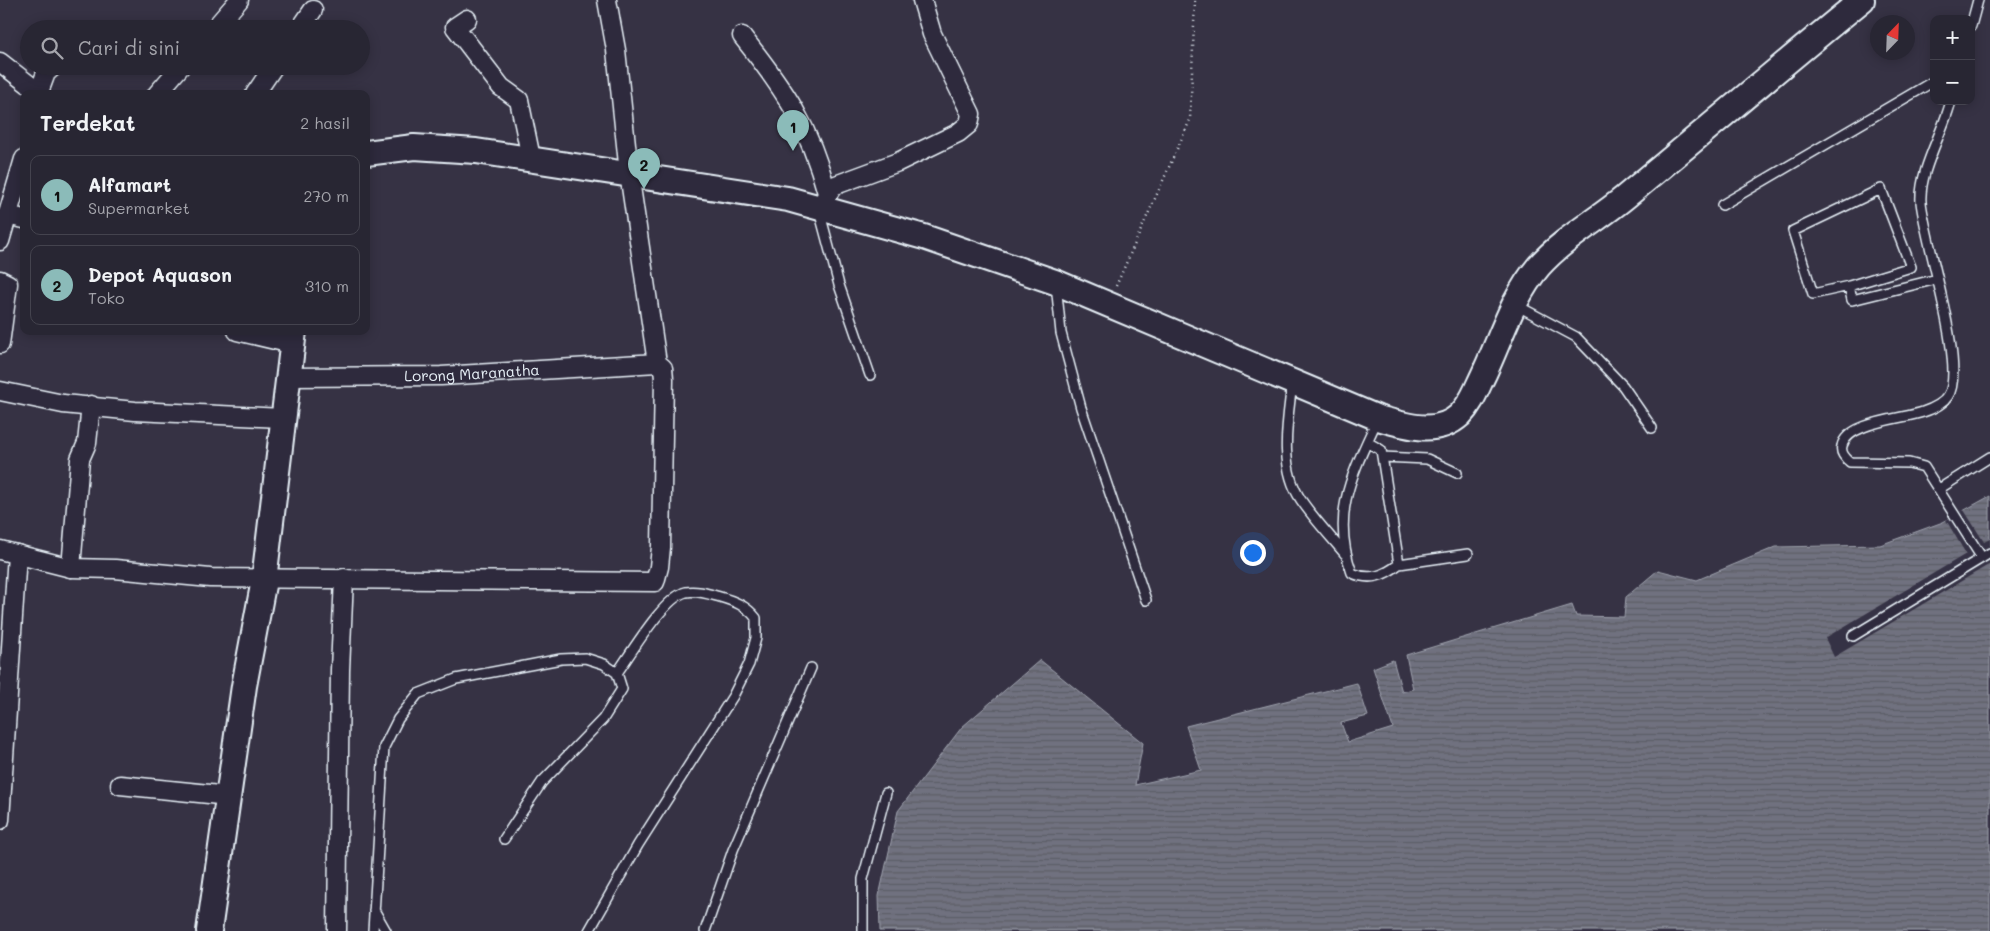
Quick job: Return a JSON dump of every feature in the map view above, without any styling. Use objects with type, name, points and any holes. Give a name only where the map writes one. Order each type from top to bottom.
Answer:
[{"type":"street","points":[[222,20],[239,0]]},
{"type":"street","points":[[0,820],[8,552],[71,568],[210,578],[264,580],[344,578],[655,582],[661,547],[664,379],[663,368],[657,363],[629,173],[616,50],[607,0]]},
{"type":"street","points":[[823,200],[833,186],[898,162],[966,128],[969,124],[971,114],[932,34],[922,0]]},
{"type":"street","points":[[370,152],[414,147],[476,150],[788,199],[823,200],[1055,282],[1293,380],[1378,418],[1418,429],[1443,426],[1459,416],[1470,404],[1492,358],[1514,304],[1528,279],[1549,255],[1624,198],[1782,64],[1862,0]]},
{"type":"street","points":[[306,20],[313,10]]},
{"type":"street","points":[[467,19],[455,27],[501,87],[519,100],[531,158]]},
{"type":"street","points":[[742,36],[783,88],[804,125],[820,168],[823,200]]},
{"type":"street","points":[[0,62],[36,90]]},
{"type":"street","points":[[41,90],[45,75]]},
{"type":"street","points":[[160,90],[173,75]]},
{"type":"street","points":[[258,90],[268,75]]},
{"type":"street","points":[[0,241],[20,171]]},
{"type":"street","points":[[6,215],[20,218]]},
{"type":"street","points":[[0,280],[8,284],[0,344]]},
{"type":"street","points":[[209,931],[244,686],[264,580],[293,338],[269,335]]},
{"type":"street","name":"Lorong Maranatha","points":[[287,378],[441,376],[657,363]]},
{"type":"street","points":[[0,391],[63,404],[91,405],[136,411],[282,418]]},
{"type":"street","points":[[71,568],[80,459],[87,443],[91,405]]},
{"type":"street","points":[[337,931],[340,670],[344,578]]},
{"type":"street","points":[[120,785],[228,796]]},
{"type":"lane","points":[[1974,15],[1978,0]]},
{"type":"lane","points":[[1722,205],[1930,83]]},
{"type":"lane","points":[[1853,636],[1986,556],[1948,507],[1929,472],[1917,464],[1850,462],[1843,455],[1841,449],[1848,435],[1861,428],[1922,412],[1939,405],[1948,396],[1953,384],[1952,350],[1921,203],[1921,186],[1924,172],[1945,123],[1950,105]]},
{"type":"lane","points":[[1881,189],[1911,267],[1849,286],[1813,294],[1793,231],[1881,189]]},
{"type":"lane","points":[[823,200],[839,286],[870,375]]},
{"type":"lane","points":[[1849,286],[1852,300],[1937,279]]},
{"type":"lane","points":[[1055,282],[1062,333],[1081,408],[1146,600]]},
{"type":"lane","points":[[1514,304],[1576,337],[1623,386],[1652,428]]},
{"type":"lane","points":[[1293,380],[1286,446],[1292,478],[1300,498],[1345,554]]},
{"type":"lane","points":[[1378,418],[1345,494],[1345,554],[1352,574],[1364,578],[1390,572],[1399,564],[1468,554]]},
{"type":"lane","points":[[1367,442],[1381,450],[1399,564]]},
{"type":"lane","points":[[1382,457],[1427,459],[1457,473]]},
{"type":"lane","points":[[1939,489],[1990,457]]},
{"type":"lane","points":[[589,931],[638,845],[733,696],[750,664],[756,638],[756,618],[742,605],[708,594],[686,592],[678,596],[654,621],[617,674]]},
{"type":"lane","points":[[373,931],[384,747],[398,719],[418,694],[456,680],[561,659],[586,658],[604,664],[617,674],[622,690],[603,718],[542,782],[504,839]]},
{"type":"lane","points":[[705,931],[733,850],[811,668]]},
{"type":"lane","points":[[863,931],[863,879],[886,793]]},
{"type":"lane","points":[[374,910],[386,931]]},
{"type":"path","points":[[1108,304],[1190,120],[1195,0]]},
{"type":"water","points":[[1990,496],[1990,931],[880,931],[879,896],[898,811],[962,727],[1040,660],[1143,743],[1135,785],[1201,770],[1186,726],[1357,683],[1368,716],[1341,723],[1348,742],[1393,728],[1373,668],[1393,660],[1402,692],[1413,689],[1406,655],[1572,605],[1576,616],[1624,617],[1626,597],[1658,570],[1697,580],[1776,547],[1880,545],[1943,522]]},
{"type":"pier","points":[[1964,510],[1984,542],[1990,539],[1990,564],[1834,657],[1825,638],[1966,554],[1946,520]]},
{"type":"place","name":"Alfamart","points":[[793,151]]},
{"type":"place","name":"Depot Aquason","points":[[644,189]]}]
